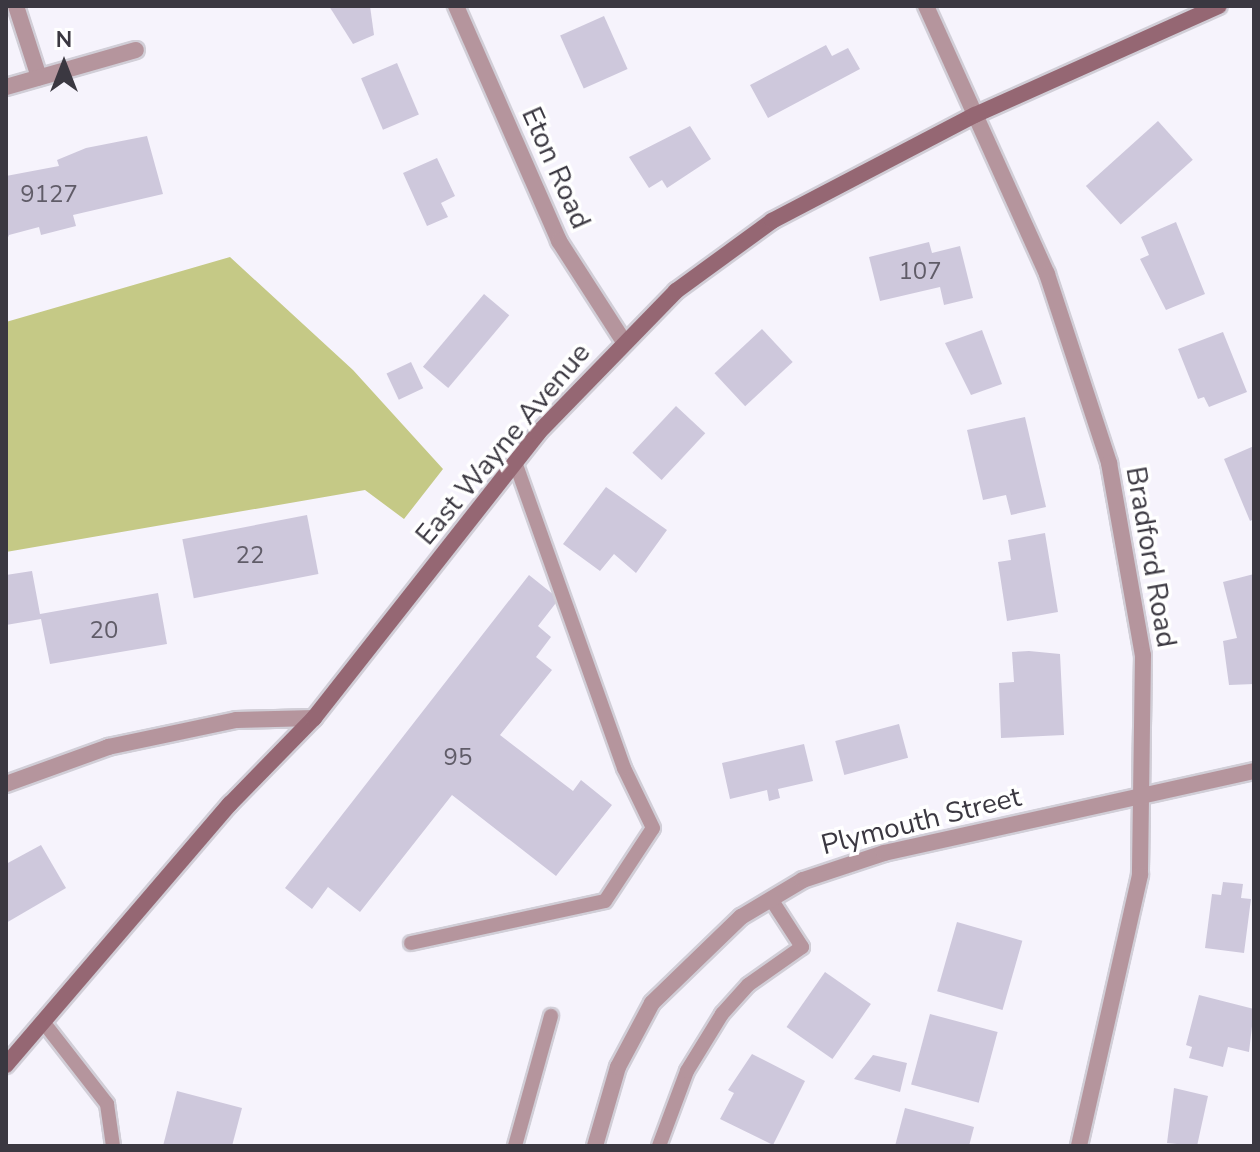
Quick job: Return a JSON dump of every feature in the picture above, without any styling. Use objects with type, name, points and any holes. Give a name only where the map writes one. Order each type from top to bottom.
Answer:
[{"type":"street","points":[[16,6],[39,77]]},
{"type":"street","name":"Eton Road","points":[[456,6],[559,241],[624,342]]},
{"type":"street","name":"Bradford Road","points":[[926,6],[1047,274],[1109,463],[1143,655],[1144,794],[1140,875],[1079,1146]]},
{"type":"street","name":"East Wayne Avenue","points":[[6,1065],[230,804],[314,718],[515,462],[624,342],[676,291],[772,221],[975,115],[1219,6]]},
{"type":"street","points":[[6,87],[136,50]]},
{"type":"street","points":[[6,784],[108,747],[236,720],[314,718]]},
{"type":"street","name":"Plymouth Street","points":[[595,1146],[618,1067],[652,1003],[741,917],[771,899],[847,864],[1254,771]]},
{"type":"lane","points":[[411,943],[605,901],[653,828],[624,768],[515,462]]},
{"type":"lane","points":[[659,1146],[687,1071],[722,1014],[748,985],[802,947],[771,899]]},
{"type":"lane","points":[[515,1146],[551,1016]]},
{"type":"lane","points":[[44,1023],[107,1104],[113,1146]]},
{"type":"green space","points":[[230,257],[353,370],[443,469],[404,519],[365,490],[6,552],[6,322]]},
{"type":"building","points":[[329,6],[370,6],[374,35],[353,44]]},
{"type":"building","points":[[604,16],[628,69],[584,89],[560,36]]},
{"type":"building","points":[[826,45],[832,56],[848,48],[860,69],[768,118],[750,85]]},
{"type":"building","points":[[397,63],[419,115],[383,130],[361,78]]},
{"type":"building","points":[[1158,121],[1193,160],[1121,225],[1086,186]]},
{"type":"building","points":[[690,126],[711,159],[667,188],[662,180],[649,188],[629,157]]},
{"type":"building","points":[[147,136],[163,194],[73,215],[76,226],[41,235],[39,227],[9,235],[6,242],[6,176],[59,166],[57,160],[86,148]]},
{"type":"building","points":[[437,158],[455,196],[441,203],[448,217],[427,226],[403,173]]},
{"type":"building","points":[[1176,222],[1205,294],[1166,310],[1140,259],[1149,255],[1141,237]]},
{"type":"building","points":[[929,242],[932,253],[960,246],[973,298],[944,305],[940,287],[880,301],[869,257]]},
{"type":"building","points":[[484,294],[509,315],[448,388],[423,367]]},
{"type":"building","points":[[762,329],[793,362],[745,406],[714,373]]},
{"type":"building","points":[[982,330],[1002,384],[971,395],[945,343]]},
{"type":"building","points":[[1223,332],[1247,392],[1209,407],[1204,397],[1198,399],[1178,349]]},
{"type":"building","points":[[411,362],[423,388],[399,400],[387,373]]},
{"type":"building","points":[[676,406],[705,433],[662,480],[632,453]]},
{"type":"building","points":[[1025,417],[1046,507],[1011,515],[1006,495],[983,500],[967,430]]},
{"type":"building","points":[[1254,446],[1254,519],[1250,521],[1224,459]]},
{"type":"building","points":[[606,487],[667,530],[636,573],[614,554],[600,571],[563,544]]},
{"type":"building","points":[[307,515],[318,574],[194,598],[182,539]]},
{"type":"building","points":[[1045,533],[1058,612],[1007,621],[998,562],[1011,560],[1008,540]]},
{"type":"building","points":[[32,571],[40,614],[158,593],[167,644],[50,664],[41,619],[6,625],[6,575]]},
{"type":"building","points":[[1254,574],[1254,684],[1229,685],[1223,641],[1237,638],[1223,582]]},
{"type":"building","points":[[529,575],[559,599],[538,626],[551,637],[536,657],[552,670],[500,735],[573,791],[581,780],[612,805],[556,876],[452,795],[360,912],[328,887],[312,909],[285,888]]},
{"type":"building","points":[[1012,652],[1060,654],[1064,735],[1001,738],[999,683],[1014,682]]},
{"type":"building","points":[[899,724],[908,758],[844,775],[835,741]]},
{"type":"building","points":[[804,744],[813,781],[778,789],[780,798],[769,801],[767,790],[730,799],[722,763]]},
{"type":"building","points":[[41,845],[66,888],[6,923],[6,864]]},
{"type":"building","points":[[1223,882],[1243,884],[1241,898],[1251,899],[1244,953],[1205,948],[1212,894],[1221,895]]},
{"type":"building","points":[[957,922],[1022,941],[1003,1010],[937,991]]},
{"type":"building","points":[[825,972],[871,1004],[832,1059],[787,1027]]},
{"type":"building","points":[[1199,995],[1254,1009],[1249,1052],[1228,1047],[1223,1067],[1189,1058],[1192,1047],[1186,1045]]},
{"type":"building","points":[[930,1014],[998,1032],[979,1103],[911,1085]]},
{"type":"building","points":[[752,1054],[805,1081],[773,1145],[720,1119],[734,1093],[728,1090]]},
{"type":"building","points":[[873,1055],[907,1063],[900,1092],[854,1079]]},
{"type":"building","points":[[1174,1088],[1208,1096],[1197,1146],[1167,1143]]},
{"type":"building","points":[[177,1091],[242,1108],[232,1146],[163,1146]]},
{"type":"building","points":[[905,1108],[974,1127],[969,1146],[895,1146]]}]
